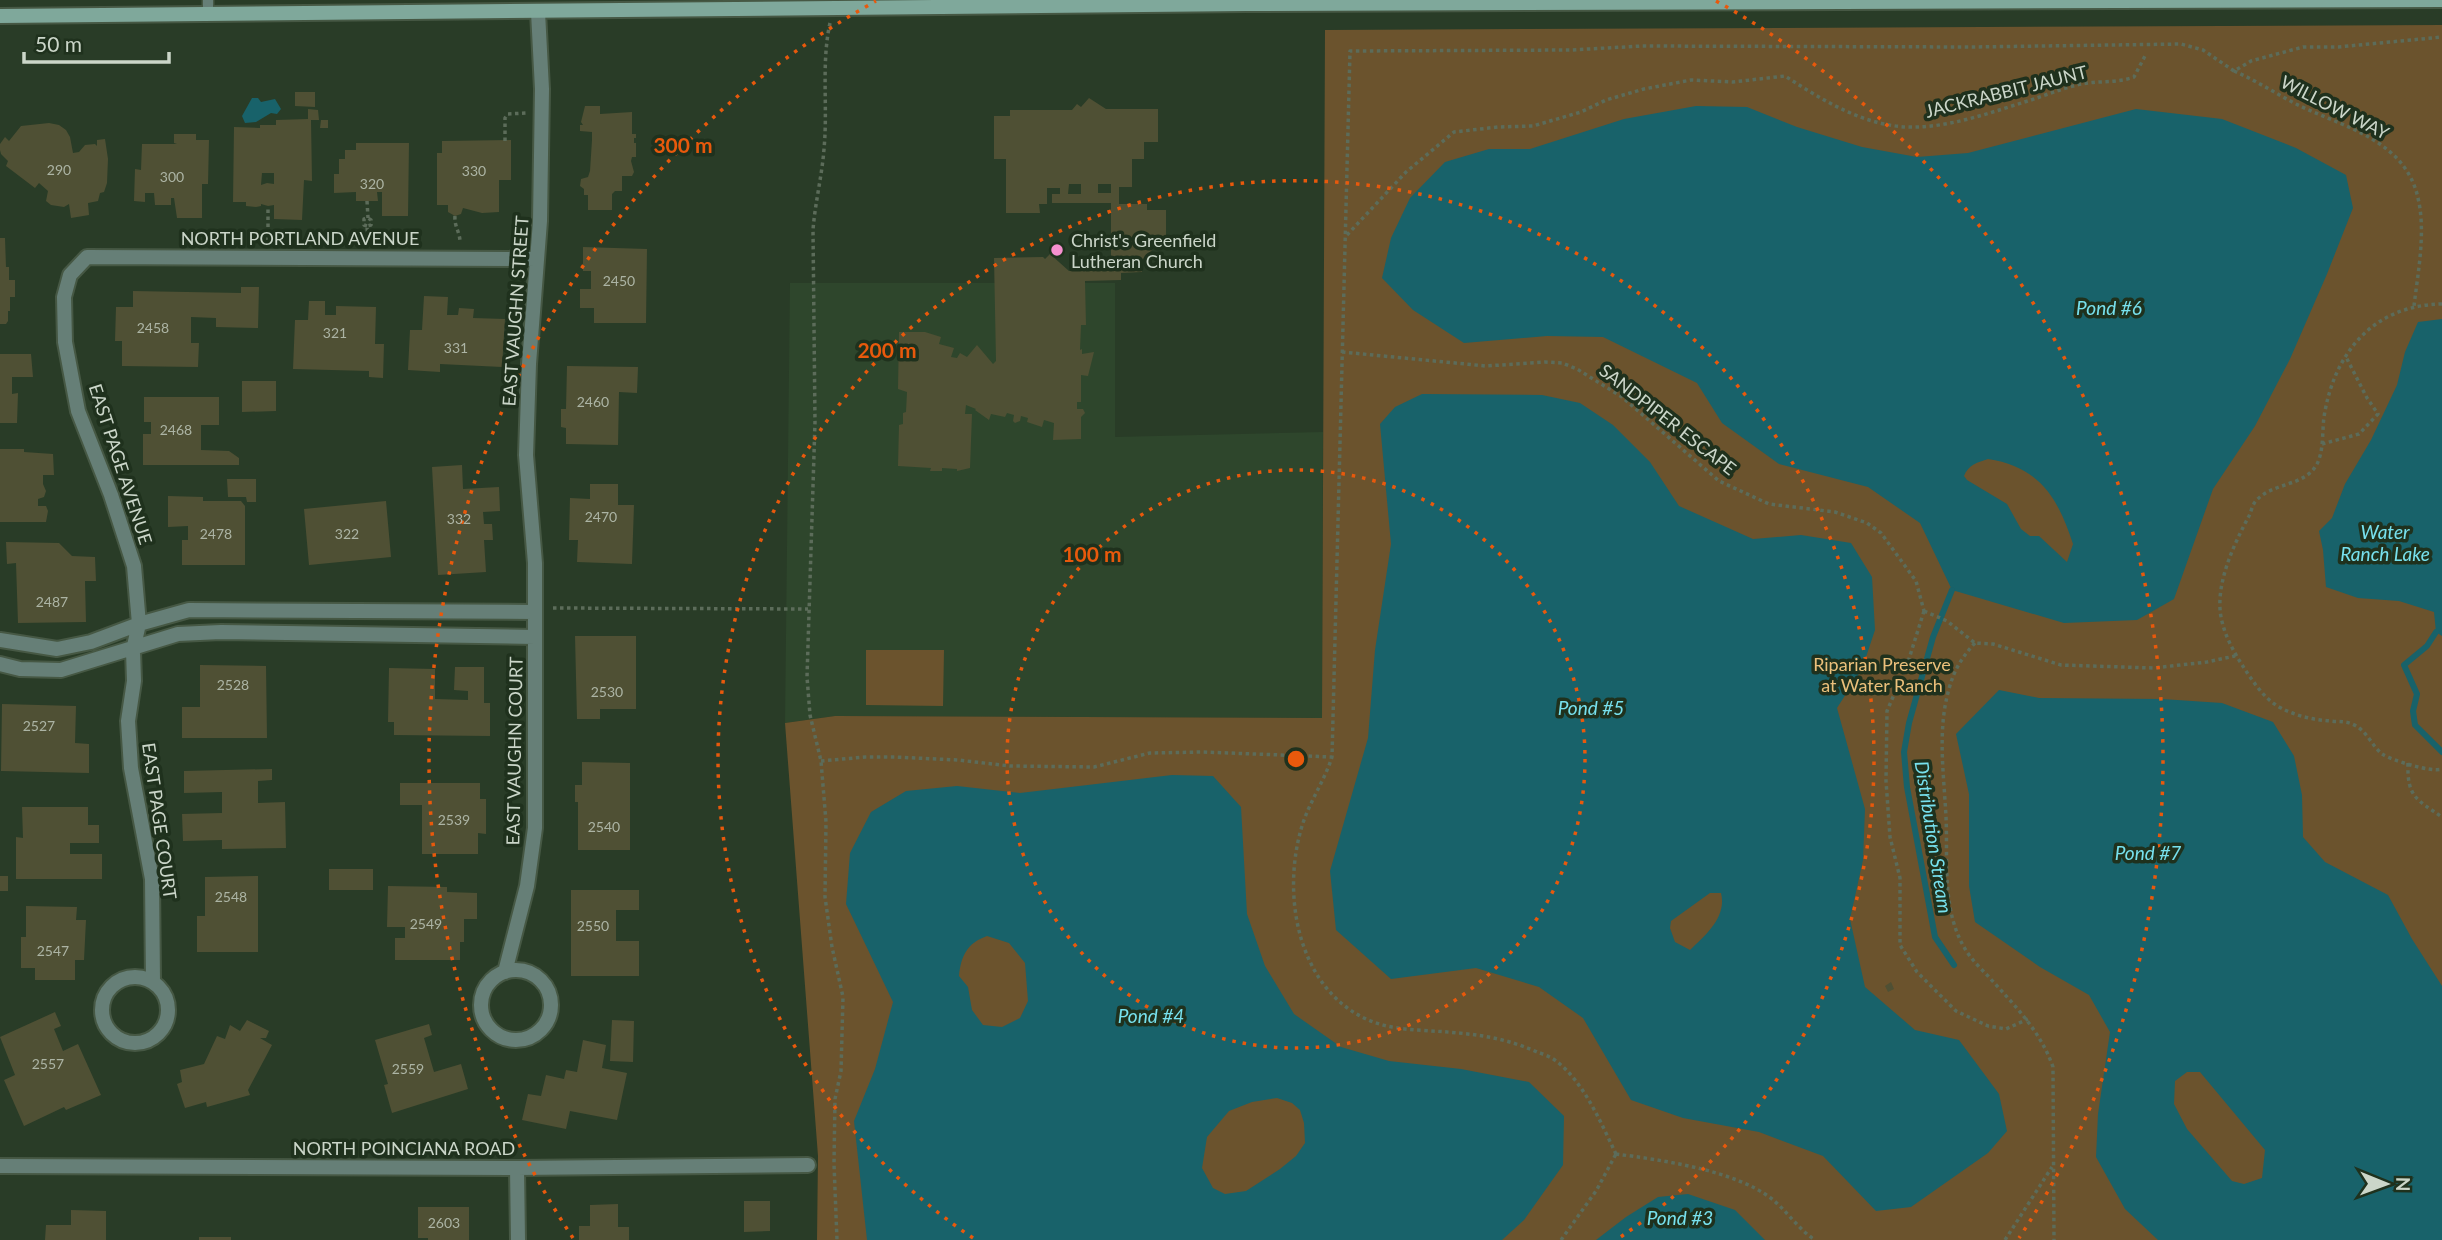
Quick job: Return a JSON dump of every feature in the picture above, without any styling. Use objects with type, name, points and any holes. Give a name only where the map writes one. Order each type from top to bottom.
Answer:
[{"type":"main road","points":[[0,16],[208,7],[538,12],[567,6],[833,9],[1725,1],[2442,0]]},
{"type":"street","name":"EAST VAUGHN STREET","points":[[534,612],[535,563],[526,455],[529,364],[540,222],[542,113],[538,12]]},
{"type":"street","name":"NORTH PORTLAND AVENUE","points":[[70,275],[87,257],[537,259]]},
{"type":"street","name":"EAST PAGE AVENUE","points":[[70,275],[64,297],[65,342],[78,411],[111,495],[134,566],[139,624]]},
{"type":"street","points":[[0,640],[57,649],[91,642],[139,624],[189,610],[534,612]]},
{"type":"street","points":[[358,634],[359,611]]},
{"type":"street","name":"EAST VAUGHN COURT","points":[[505,972],[528,973],[538,979],[546,988],[550,999],[546,1023],[528,1038],[516,1041],[496,1034],[483,1017],[482,995],[495,977],[505,972],[527,886],[535,828],[534,612]]},
{"type":"street","name":"EAST PAGE COURT","points":[[139,624],[133,650],[134,681],[128,721],[131,768],[152,879],[153,982],[164,994],[168,1014],[165,1025],[150,1040],[129,1043],[119,1039],[110,1032],[102,1011],[108,990],[116,982],[126,978],[138,976],[153,982]]},
{"type":"street","points":[[0,664],[20,669],[61,670],[178,634],[221,632],[535,637]]},
{"type":"street","name":"NORTH POINCIANA ROAD","points":[[0,1166],[517,1168],[808,1165]]},
{"type":"street","points":[[517,1168],[518,1240]]},
{"type":"path","points":[[833,9],[825,46],[824,149],[814,207],[813,230],[815,422],[807,677],[810,715],[821,761],[826,822],[825,897],[843,997],[841,1072],[835,1099],[837,1240]]},
{"type":"path","points":[[2234,71],[2251,61],[2303,47],[2338,47],[2442,37]]},
{"type":"path","name":"WILLOW WAY","points":[[1345,237],[1350,51],[1571,50],[1642,46],[1946,47],[2181,44],[2203,50],[2234,71],[2299,105],[2364,134],[2402,163],[2412,179],[2418,199],[2420,234],[2414,306]]},
{"type":"path","name":"JACKRABBIT JAUNT","points":[[1345,237],[1406,172],[1454,132],[1533,126],[1581,112],[1606,100],[1691,80],[1733,82],[1785,76],[1828,103],[1862,117],[1916,128],[1983,114],[2078,84],[2119,82],[2134,77],[2146,54]]},
{"type":"path","points":[[505,141],[505,118],[508,114],[542,113]]},
{"type":"path","points":[[367,201],[368,218],[371,220],[371,225],[368,226],[368,257]]},
{"type":"path","points":[[267,257],[268,208]]},
{"type":"path","points":[[454,216],[460,233],[460,258]]},
{"type":"path","points":[[1345,237],[1332,757],[1325,780],[1304,820],[1297,849],[1293,903],[1303,948],[1322,982],[1346,1008],[1363,1018],[1387,1026],[1447,1030],[1497,1038],[1528,1047],[1556,1060],[1575,1080],[1616,1154]]},
{"type":"path","points":[[2442,304],[2414,306],[2386,316],[2358,339],[2345,355],[2326,407],[2317,464],[2301,480],[2264,494],[2254,503],[2240,529],[2228,562],[2220,603],[2224,630],[2235,656],[2267,699],[2303,717],[2352,724],[2372,741],[2384,756],[2427,769],[2442,769]]},
{"type":"path","name":"SANDPIPER ESCAPE","points":[[1342,352],[1486,366],[1527,362],[1553,363],[1577,369],[1622,397],[1719,481],[1769,504],[1835,512],[1867,523],[1881,533],[1916,581],[1924,611]]},
{"type":"path","points":[[2322,444],[2359,434],[2378,414],[2345,355]]},
{"type":"path","points":[[553,608],[808,609]]},
{"type":"path","points":[[2028,1019],[2006,1029],[1988,1026],[1956,1011],[1917,972],[1900,945],[1900,878],[1890,837],[1886,781],[1887,710],[1909,662],[1924,611],[1947,621],[1975,643],[1993,644],[2061,665],[2153,668],[2235,656]]},
{"type":"path","points":[[1975,643],[1959,660],[1948,691],[1945,718],[1941,773],[1946,815],[1946,873],[1950,906],[1954,926],[1967,953],[2028,1019],[2045,1046],[2053,1067],[2054,1240]]},
{"type":"path","points":[[821,761],[895,757],[1010,766],[1094,767],[1150,753],[1203,752],[1332,757]]},
{"type":"path","points":[[2408,763],[2407,779],[2410,791],[2418,802],[2442,817]]},
{"type":"path","points":[[1561,1240],[1596,1191],[1616,1154]]},
{"type":"path","points":[[1616,1154],[1687,1165],[1748,1185],[1771,1198],[1815,1240]]},
{"type":"path","points":[[2005,1240],[2053,1165]]},
{"type":"shaded area","points":[[790,283],[1115,283],[1115,437],[1323,432],[1322,718],[835,716],[785,723]]},
{"type":"green space","name":"Riparian Preserve at Water Ranch","points":[[2442,25],[2442,1240],[817,1240],[818,1156],[785,723],[835,716],[1322,718],[1325,30]]},
{"type":"green space","points":[[866,650],[944,650],[943,706],[866,705]]},
{"type":"water","points":[[252,98],[258,98],[261,102],[275,99],[281,109],[277,114],[271,113],[256,122],[245,123],[242,116]]},
{"type":"water","name":"Pond #6","points":[[1696,106],[1747,107],[1797,127],[1862,147],[1917,157],[1968,153],[2136,109],[2222,119],[2296,148],[2346,175],[2353,208],[2290,359],[2255,426],[2213,489],[2174,599],[2137,620],[2064,623],[1952,590],[1920,523],[1868,487],[1779,464],[1722,423],[1697,383],[1603,337],[1547,336],[1464,343],[1413,310],[1382,278],[1391,238],[1410,198],[1445,162],[1489,149],[1530,149],[1624,119]],"holes":[[[1984,460],[2006,463],[2034,477],[2053,499],[2073,544],[2067,562],[2039,536],[2030,536],[2021,529],[2007,504],[1964,476],[1971,467]]]},
{"type":"water","name":"Water Ranch Lake","points":[[2442,319],[2442,636],[2436,632],[2434,612],[2399,601],[2358,598],[2326,587],[2319,531],[2332,518],[2345,484],[2371,440],[2397,385],[2405,352],[2418,322]]},
{"type":"water","name":"Pond #5","points":[[1422,394],[1542,395],[1580,403],[1613,425],[1650,462],[1679,506],[1753,539],[1801,535],[1851,543],[1872,577],[1875,630],[1862,669],[1837,708],[1865,809],[1863,860],[1850,919],[1865,987],[1915,1030],[1959,1040],[1999,1094],[2007,1131],[1988,1153],[1911,1207],[1876,1211],[1823,1156],[1759,1132],[1683,1118],[1631,1100],[1583,1018],[1539,987],[1476,968],[1391,979],[1336,930],[1330,871],[1368,738],[1375,650],[1391,544],[1380,424],[1395,407]],"holes":[[[1710,893],[1721,893],[1718,918],[1702,938],[1690,950],[1675,942],[1670,928],[1671,921]]]},
{"type":"water","name":"Pond #7","points":[[1999,690],[2039,698],[2162,699],[2222,703],[2273,722],[2294,756],[2302,795],[2303,837],[2325,862],[2388,895],[2442,986],[2442,1240],[2158,1240],[2125,1209],[2096,1157],[2098,1114],[2110,1032],[2089,995],[2040,967],[1975,922],[1969,886],[1969,794],[1956,734]],"holes":[[[2187,1072],[2200,1072],[2265,1150],[2262,1178],[2244,1184],[2232,1181],[2187,1129],[2174,1104],[2175,1081]]]},
{"type":"water","name":"Pond #4","points":[[1172,775],[1213,776],[1241,807],[1247,914],[1265,966],[1294,1014],[1341,1047],[1389,1061],[1461,1069],[1529,1082],[1564,1116],[1563,1165],[1524,1220],[1502,1240],[867,1240],[854,1121],[875,1069],[893,1002],[846,904],[850,853],[871,812],[906,791],[957,786],[1020,793]],"holes":[[[987,936],[1009,943],[1025,963],[1028,1001],[1020,1018],[1002,1027],[983,1025],[972,1010],[968,987],[959,976],[966,951],[974,942]],[[1277,1098],[1292,1103],[1300,1110],[1305,1143],[1296,1156],[1246,1191],[1225,1194],[1213,1188],[1202,1168],[1207,1137],[1229,1111],[1252,1102]]]},
{"type":"water","name":"Pond #3","points":[[1688,1194],[1735,1210],[1765,1240],[1596,1240],[1658,1197]]},
{"type":"building","points":[[295,92],[315,92],[315,107],[295,106]]},
{"type":"building","points":[[1089,98],[1106,109],[1158,109],[1158,142],[1144,142],[1144,159],[1132,159],[1132,187],[1119,187],[1119,204],[1147,204],[1147,210],[1166,210],[1166,236],[1142,260],[1142,272],[1121,273],[1121,280],[1085,281],[1086,325],[1081,325],[1080,350],[1082,349],[1082,354],[1094,352],[1088,376],[1081,375],[1081,402],[1077,402],[1077,409],[1083,409],[1085,413],[1081,417],[1081,439],[1053,440],[1054,423],[1044,420],[1042,427],[1027,422],[1028,418],[1021,416],[1020,421],[1015,423],[1014,415],[1007,413],[1005,417],[991,414],[989,420],[976,409],[966,405],[965,414],[972,414],[970,468],[930,471],[931,468],[898,466],[899,425],[903,424],[903,413],[906,412],[907,392],[898,389],[899,332],[925,332],[941,337],[939,344],[954,348],[951,357],[957,358],[960,353],[967,357],[977,345],[993,364],[996,361],[994,258],[1045,259],[1050,254],[1069,271],[1111,271],[1111,203],[1052,203],[1052,194],[1060,194],[1060,188],[1047,188],[1047,204],[1039,204],[1040,213],[1006,213],[1006,159],[994,159],[994,116],[1010,116],[1010,110],[1072,110],[1077,104],[1081,107]],"holes":[[[1069,184],[1081,184],[1081,194],[1068,194]],[[1098,184],[1111,184],[1111,193],[1098,193]]]},
{"type":"building","points":[[585,106],[600,106],[600,114],[632,112],[632,134],[636,134],[636,157],[632,157],[631,161],[634,172],[632,176],[622,176],[622,191],[612,194],[612,210],[588,210],[588,195],[584,195],[584,189],[580,186],[581,179],[588,177],[590,171],[592,140],[592,132],[580,131]]},
{"type":"building","points":[[308,109],[318,110],[319,120],[311,120],[312,181],[304,180],[302,220],[274,219],[274,205],[261,204],[256,207],[246,206],[246,202],[233,202],[234,127],[260,128],[260,125],[276,125],[276,120],[308,119]],"holes":[[[262,173],[274,173],[274,184],[261,185]]]},
{"type":"building","points":[[321,120],[328,120],[328,128],[320,128]]},
{"type":"building","points":[[49,123],[66,130],[73,153],[79,152],[85,145],[97,146],[97,140],[105,139],[107,183],[98,201],[88,203],[89,215],[71,218],[69,204],[64,207],[51,205],[46,201],[48,191],[39,183],[35,188],[6,166],[8,161],[0,150],[0,144],[5,137],[9,141],[21,126]]},
{"type":"building","points":[[174,134],[196,134],[196,140],[209,140],[208,184],[202,184],[202,218],[177,218],[174,198],[171,198],[171,205],[155,205],[154,193],[145,193],[145,202],[134,201],[135,169],[141,170],[142,144],[177,144],[174,143]]},
{"type":"building","points":[[511,140],[511,180],[499,180],[499,212],[482,213],[463,208],[461,214],[455,216],[448,212],[448,205],[437,205],[437,153],[442,153],[442,141]]},
{"type":"building","points":[[356,143],[409,143],[408,216],[382,216],[382,192],[377,192],[378,201],[356,201],[356,192],[334,193],[334,174],[339,174],[339,159],[345,159],[345,150],[356,150]]},
{"type":"building","points":[[0,238],[5,238],[9,280],[15,280],[15,297],[10,297],[6,324],[0,324]]},
{"type":"building","points":[[583,247],[647,249],[646,323],[594,323],[594,308],[580,308],[580,289],[591,289],[591,271],[583,271]]},
{"type":"building","points":[[241,287],[259,287],[258,328],[216,327],[216,318],[191,317],[191,343],[199,343],[198,367],[122,366],[122,341],[115,341],[116,307],[133,307],[133,291],[241,293]]},
{"type":"building","points":[[424,296],[448,297],[447,315],[458,315],[459,308],[474,309],[473,318],[505,319],[502,367],[440,364],[440,372],[408,370],[410,330],[422,330]]},
{"type":"building","points":[[309,301],[325,301],[325,315],[336,315],[336,306],[376,307],[375,344],[384,344],[383,378],[369,377],[369,371],[293,369],[295,320],[308,320]]},
{"type":"building","points":[[0,354],[31,354],[33,377],[12,377],[12,394],[18,393],[17,423],[0,423]]},
{"type":"building","points":[[567,366],[638,367],[637,393],[619,392],[618,445],[566,444],[566,428],[561,427],[561,409],[566,409]]},
{"type":"building","points":[[242,381],[276,381],[276,411],[242,412]]},
{"type":"building","points":[[144,397],[219,397],[219,425],[201,425],[201,450],[229,451],[239,458],[239,465],[143,465],[143,434],[151,434],[151,422],[144,422]]},
{"type":"building","points":[[0,449],[24,449],[24,452],[53,454],[54,475],[43,475],[46,491],[44,497],[38,499],[38,506],[46,506],[48,511],[46,522],[0,522]]},
{"type":"building","points":[[462,465],[463,489],[499,487],[500,511],[483,512],[484,524],[492,524],[493,540],[484,540],[486,572],[438,575],[432,467]]},
{"type":"building","points":[[227,479],[256,479],[256,502],[247,502],[246,497],[228,497]]},
{"type":"building","points":[[590,484],[618,484],[618,505],[634,505],[632,564],[577,562],[578,540],[569,540],[570,498],[590,499]]},
{"type":"building","points":[[168,496],[203,497],[203,501],[241,501],[245,506],[245,565],[182,565],[182,540],[188,540],[188,526],[168,527]]},
{"type":"building","points":[[386,501],[391,557],[309,565],[304,509]]},
{"type":"building","points":[[6,542],[59,543],[72,556],[95,557],[96,581],[85,581],[86,622],[18,623],[16,563],[7,564]]},
{"type":"building","points":[[575,636],[636,636],[636,709],[600,709],[600,719],[577,719]]},
{"type":"building","points":[[200,665],[266,666],[267,738],[182,738],[182,707],[200,707]]},
{"type":"building","points":[[455,667],[484,667],[484,703],[490,703],[490,736],[394,735],[394,722],[388,722],[389,668],[435,669],[435,699],[468,700],[468,691],[454,690]]},
{"type":"building","points":[[2,704],[76,706],[75,743],[89,744],[89,773],[1,771]]},
{"type":"building","points":[[582,762],[630,763],[630,850],[578,850],[578,802],[575,802],[575,785],[582,785]]},
{"type":"building","points":[[272,769],[272,780],[258,781],[258,803],[285,802],[286,848],[222,849],[222,840],[183,841],[182,814],[222,813],[222,792],[184,793],[184,771]]},
{"type":"building","points":[[400,783],[480,783],[480,799],[486,799],[486,834],[478,833],[478,854],[422,854],[422,805],[400,805]]},
{"type":"building","points":[[22,807],[88,807],[88,825],[99,825],[99,843],[70,843],[70,854],[102,854],[102,879],[16,879],[16,837],[23,838]]},
{"type":"building","points":[[329,869],[373,869],[373,890],[329,890]]},
{"type":"building","points":[[0,876],[8,876],[8,891],[0,891]]},
{"type":"building","points":[[258,876],[258,952],[197,952],[197,916],[205,916],[205,877]]},
{"type":"building","points":[[388,886],[447,887],[447,892],[477,893],[477,919],[464,919],[464,942],[460,942],[460,960],[395,960],[395,938],[405,938],[405,927],[387,927]]},
{"type":"building","points":[[571,890],[639,890],[639,910],[616,910],[616,941],[639,941],[639,976],[571,976]]},
{"type":"building","points":[[26,906],[77,907],[76,920],[86,920],[84,960],[75,960],[75,980],[35,980],[35,968],[21,968],[21,937],[26,937]]},
{"type":"building","points":[[1891,982],[1894,989],[1888,992],[1885,986]]},
{"type":"building","points":[[55,1012],[61,1026],[54,1029],[63,1051],[78,1044],[101,1095],[66,1110],[64,1107],[24,1126],[4,1080],[15,1075],[0,1037]]},
{"type":"building","points":[[247,1020],[269,1031],[266,1038],[260,1038],[272,1045],[248,1090],[250,1095],[207,1107],[206,1102],[185,1108],[177,1084],[182,1082],[180,1070],[204,1064],[217,1036],[225,1039],[230,1025],[240,1031]]},
{"type":"building","points":[[612,1020],[634,1021],[633,1062],[610,1061]]},
{"type":"building","points":[[429,1024],[432,1035],[424,1038],[434,1072],[461,1064],[468,1089],[392,1113],[384,1085],[388,1084],[375,1040]]},
{"type":"building","points":[[583,1040],[606,1045],[602,1068],[627,1073],[617,1120],[570,1111],[566,1129],[522,1120],[528,1094],[541,1096],[546,1075],[564,1079],[566,1070],[577,1072]]},
{"type":"building","points":[[744,1201],[770,1201],[770,1231],[744,1232]]},
{"type":"building","points":[[618,1204],[618,1227],[629,1227],[629,1240],[579,1240],[579,1226],[590,1226],[590,1205]]},
{"type":"building","points":[[418,1207],[469,1207],[469,1240],[418,1238]]},
{"type":"building","points":[[71,1210],[106,1211],[106,1240],[45,1240],[46,1225],[71,1225]]},
{"type":"building","points":[[199,1237],[231,1237],[231,1240],[199,1240]]},
{"type":"waterway","name":"Distribution Stream","points":[[1952,590],[1933,637],[1909,723],[1904,752],[1907,787],[1935,937],[1954,965]]},
{"type":"waterway","points":[[2436,632],[2427,646],[2404,665],[2417,694],[2413,711],[2415,725],[2442,752]]},
{"type":"place","name":"Christ's Greenfield Lutheran Church","points":[[1057,250]]}]
